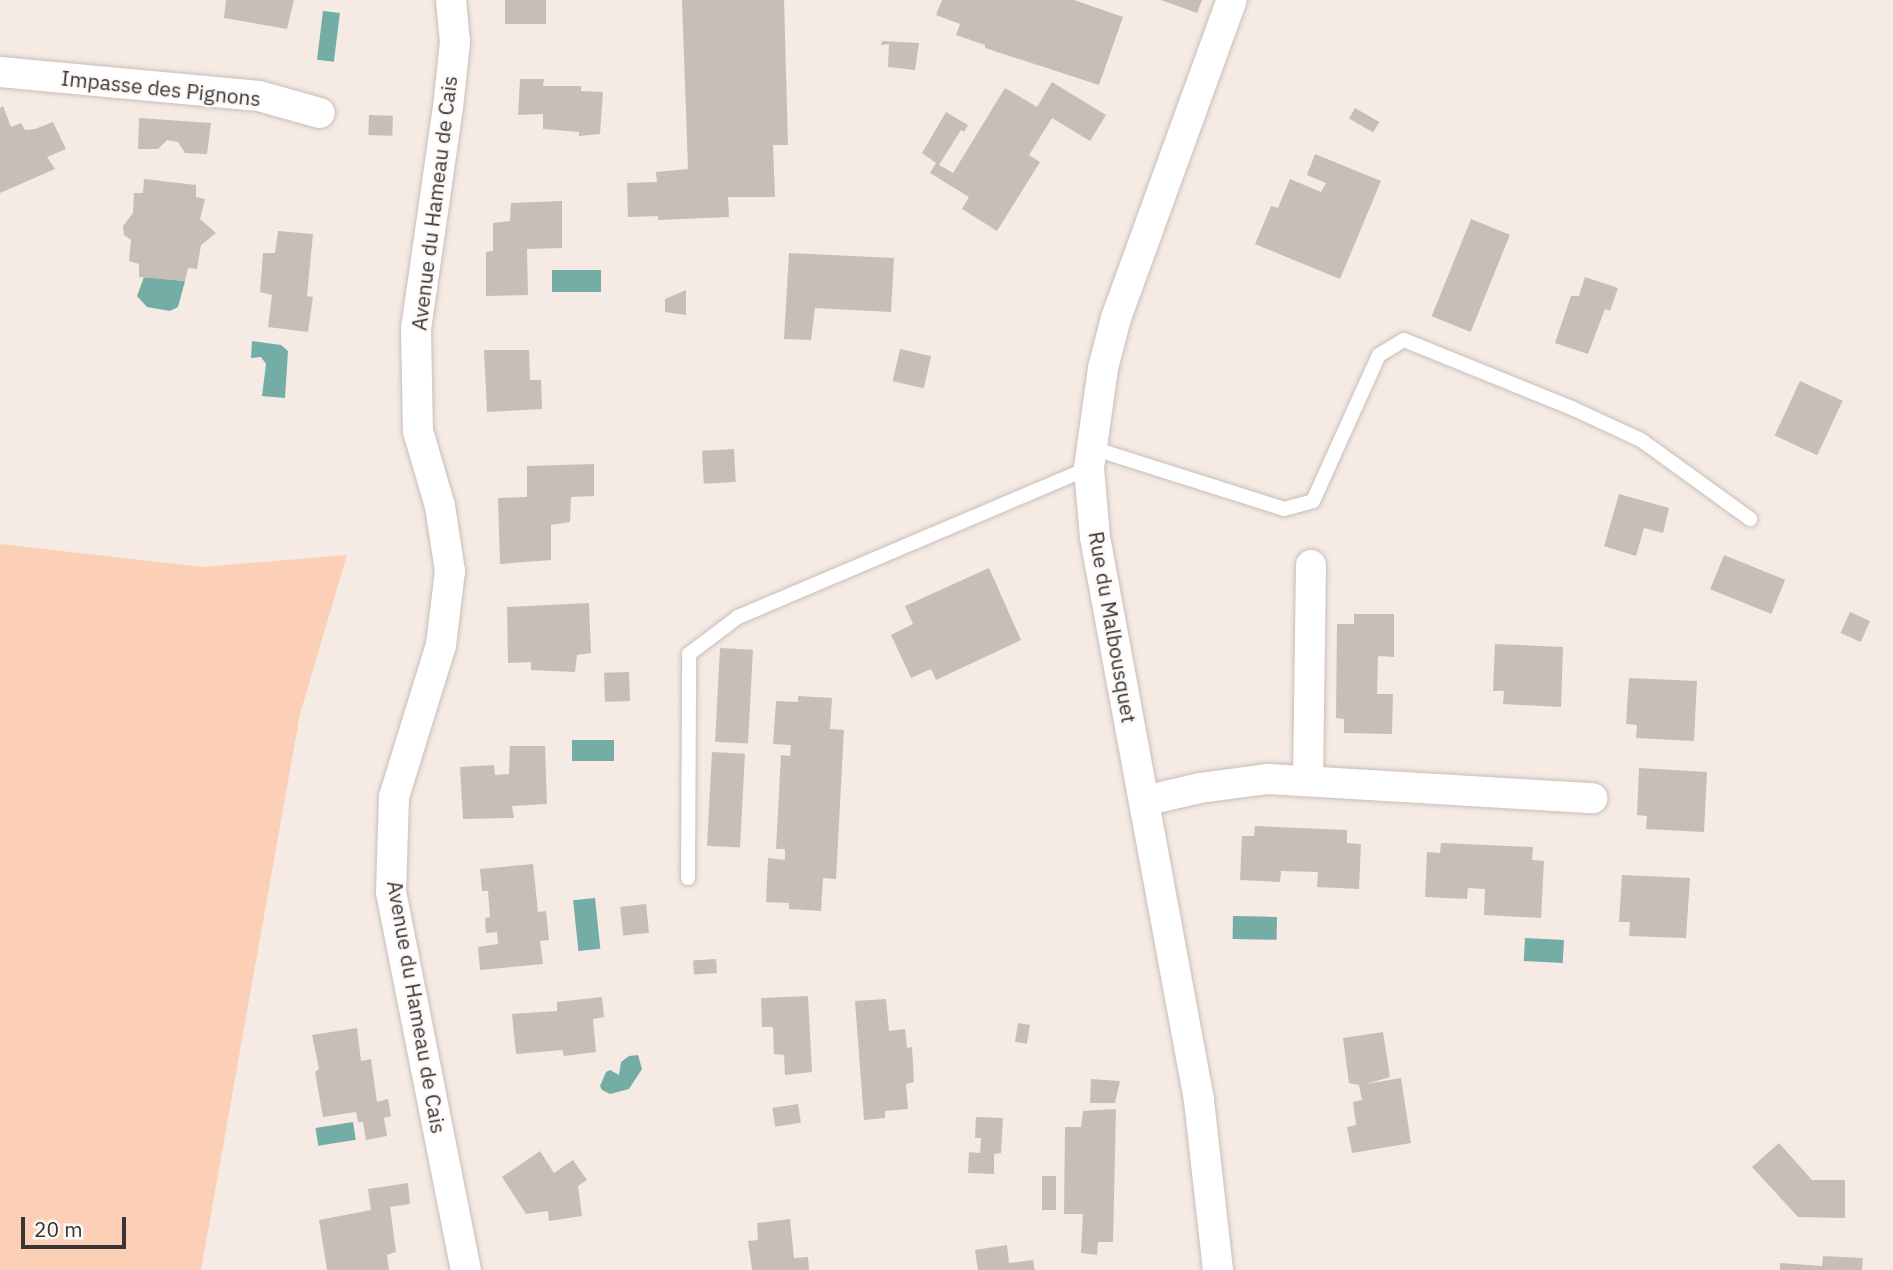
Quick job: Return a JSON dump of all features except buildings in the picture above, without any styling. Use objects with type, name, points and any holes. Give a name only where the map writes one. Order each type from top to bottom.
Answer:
[{"type":"street","name":"Avenue du Hameau de Cais","points":[[451,0],[455,42],[451,81],[416,329],[418,431],[440,506],[450,571],[441,645],[394,797],[391,892],[466,1270]]},
{"type":"street","name":"Rue du Malbousquet","points":[[1218,1270],[1199,1100],[1095,537],[1091,458],[1103,368],[1116,318],[1232,0]]},
{"type":"street","name":"Impasse des Pignons","points":[[0,72],[259,96],[320,113]]},
{"type":"street","points":[[1308,780],[1311,565]]},
{"type":"street","points":[[1144,801],[1200,788],[1268,779],[1592,798]]},
{"type":"lane","points":[[688,878],[689,654],[738,617],[1091,458],[1284,509],[1313,501],[1379,355],[1404,340],[1574,409],[1641,440],[1749,519]]},
{"type":"shaded area","points":[[0,544],[203,567],[347,555],[300,714],[201,1270],[0,1270]]},
{"type":"water","points":[[323,11],[340,13],[334,62],[317,60]]},
{"type":"water","points":[[552,270],[601,270],[601,292],[552,292]]},
{"type":"water","points":[[144,277],[185,281],[178,307],[170,311],[147,307],[137,296]]},
{"type":"water","points":[[252,341],[281,345],[288,351],[285,398],[262,396],[266,364],[261,357],[251,358]]},
{"type":"water","points":[[572,740],[614,740],[614,761],[572,761]]},
{"type":"water","points":[[595,898],[600,949],[578,951],[573,900]]},
{"type":"water","points":[[1233,916],[1277,917],[1277,940],[1233,939]]},
{"type":"water","points":[[1525,938],[1564,940],[1563,963],[1524,961]]},
{"type":"water","points":[[638,1055],[642,1069],[629,1089],[610,1094],[602,1090],[600,1086],[606,1072],[610,1070],[619,1075],[621,1062],[629,1056]]},
{"type":"water","points":[[353,1122],[356,1140],[318,1146],[315,1128]]}]
